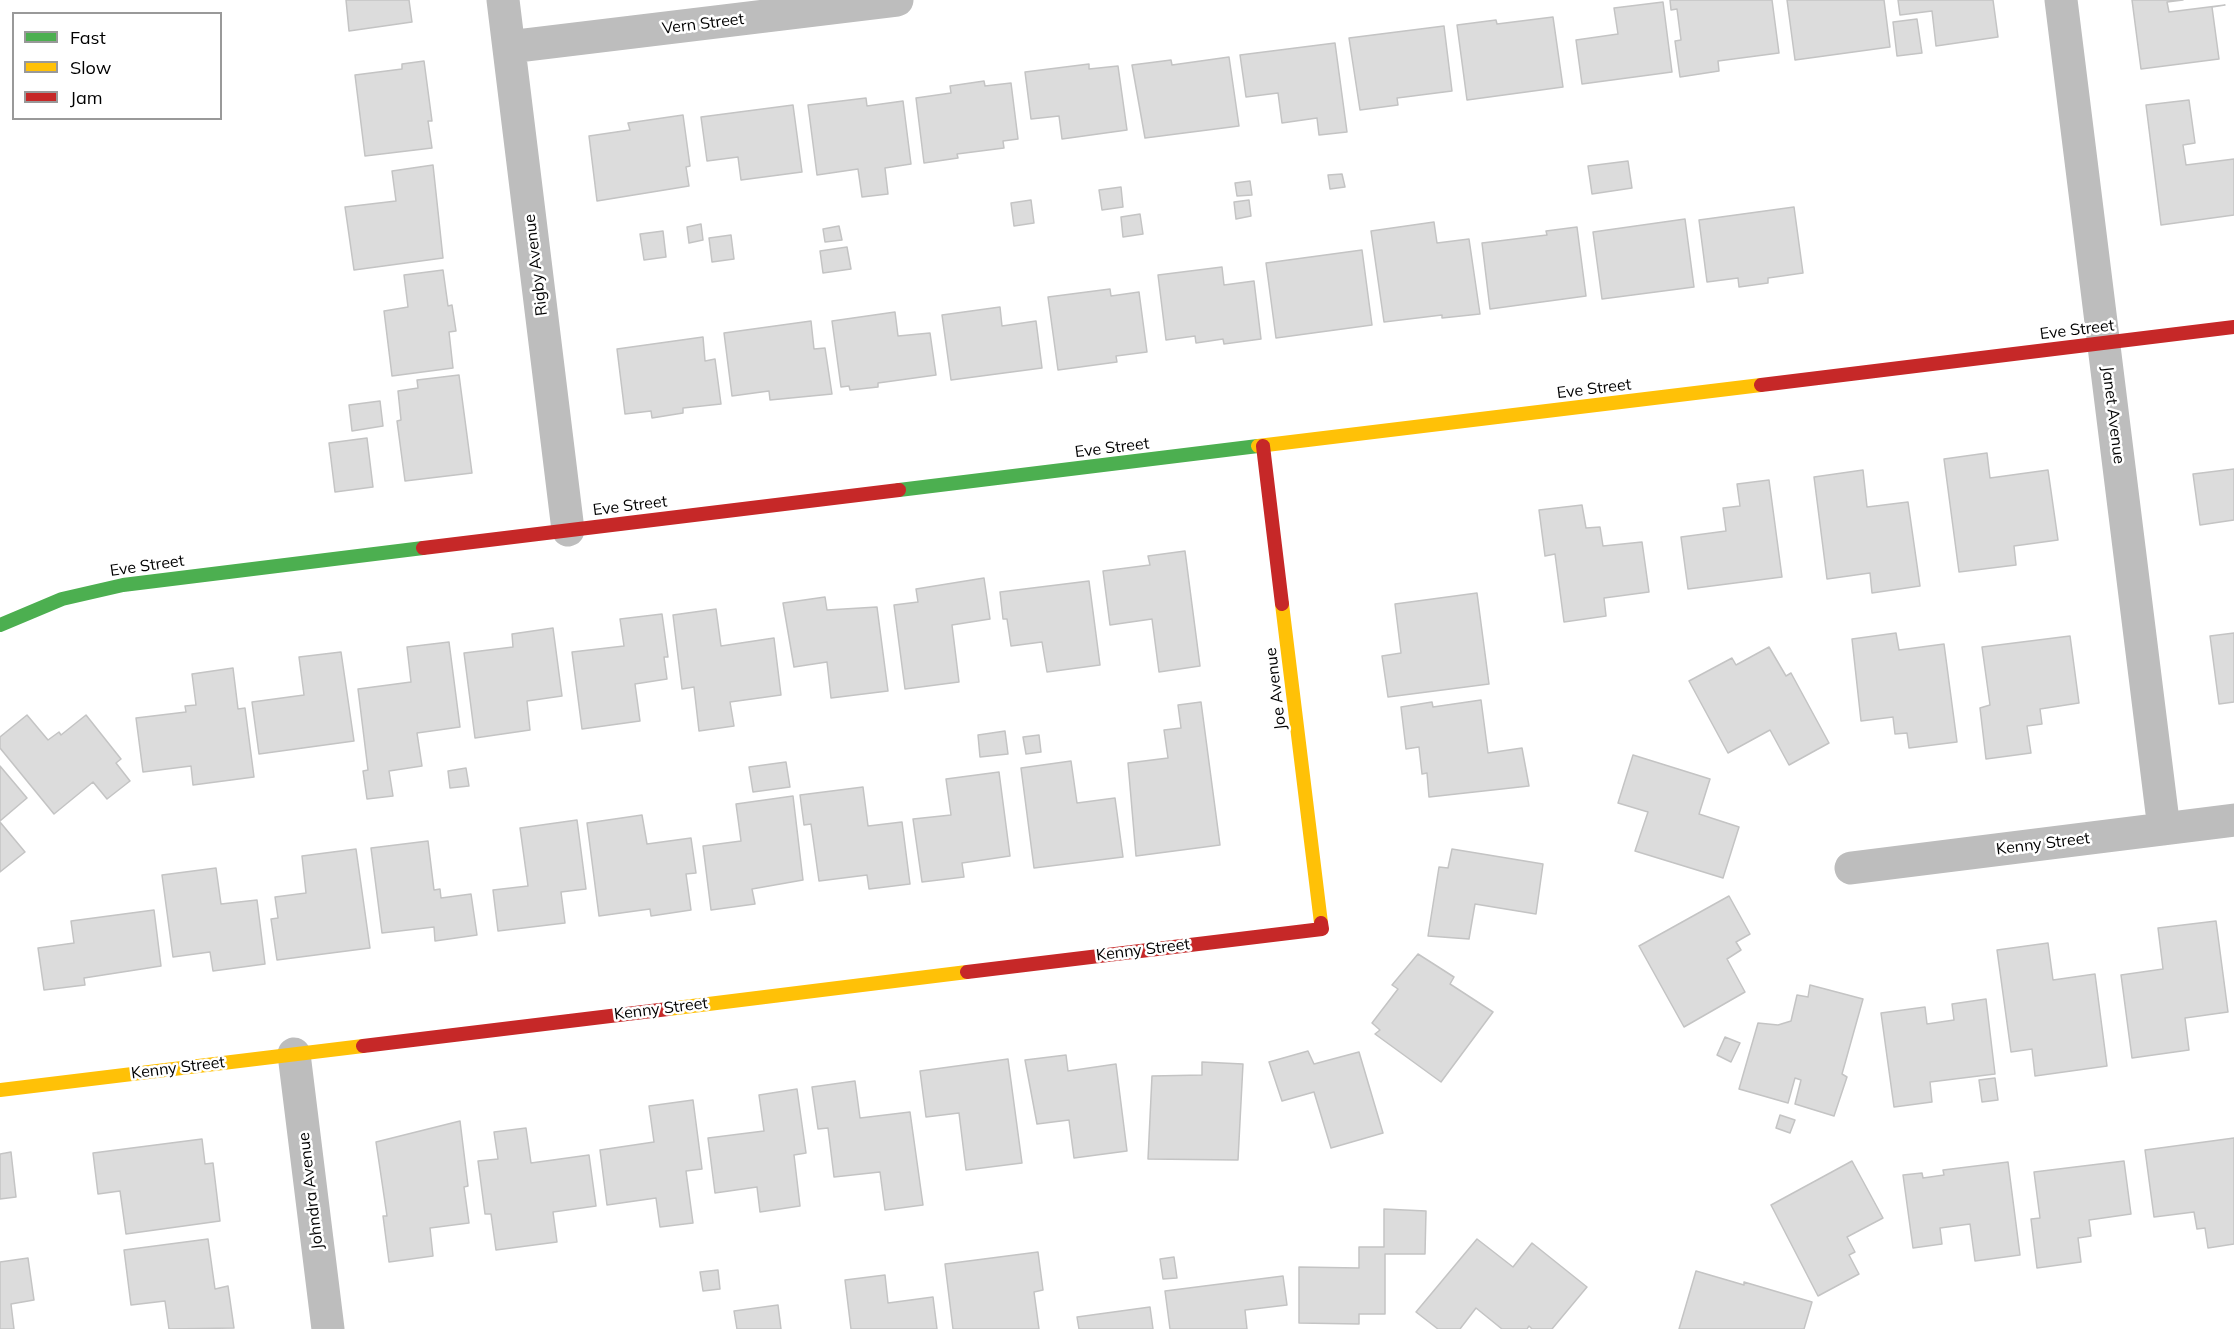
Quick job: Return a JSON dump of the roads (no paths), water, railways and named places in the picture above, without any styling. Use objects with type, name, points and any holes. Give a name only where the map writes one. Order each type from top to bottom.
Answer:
[{"type":"street","name":"Rigby Avenue","points":[[503,0],[568,530]]},
{"type":"street","name":"Vern Street","points":[[509,47],[897,0]]},
{"type":"street","name":"Janet Avenue","points":[[2061,0],[2164,829]]},
{"type":"street","name":"Eve Street","points":[[0,625],[62,599],[123,585],[2234,327]]},
{"type":"street","name":"Joe Avenue","points":[[1263,446],[1322,929]]},
{"type":"street","name":"Kenny Street","points":[[1851,868],[2234,820]]},
{"type":"street","name":"Kenny Street","points":[[0,1090],[1322,929]]},
{"type":"street","name":"Johndra Avenue","points":[[294,1054],[328,1329]]}]
